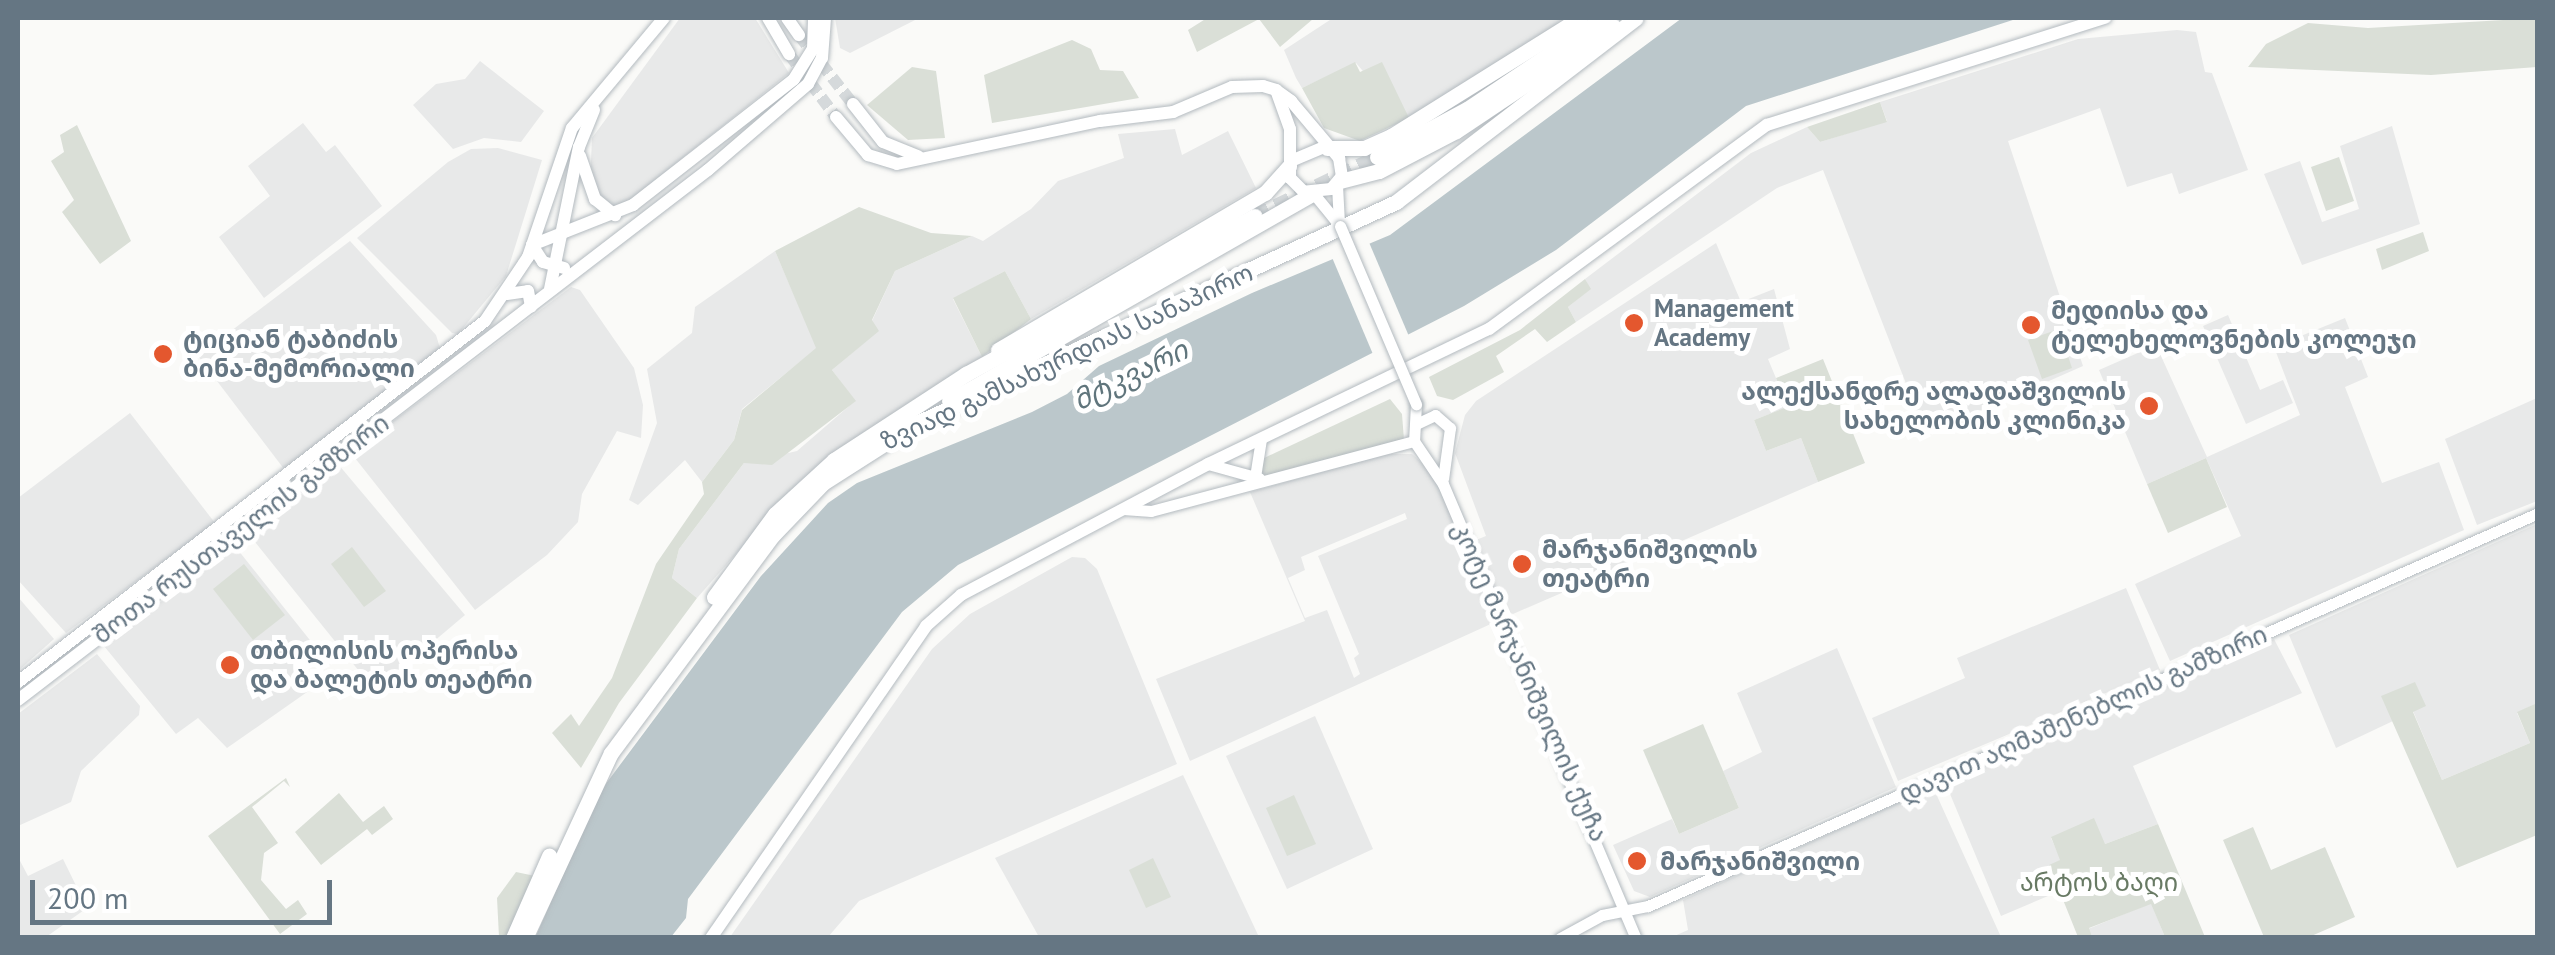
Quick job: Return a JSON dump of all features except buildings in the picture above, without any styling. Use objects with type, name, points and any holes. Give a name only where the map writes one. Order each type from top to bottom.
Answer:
[{"type":"highway","points":[[1339,183],[1432,114],[1580,18]]},
{"type":"highway","points":[[1371,159],[1467,109],[1603,18]]},
{"type":"highway","points":[[1326,147],[1371,159],[1456,131],[1627,18]]},
{"type":"highway","name":"ზვიად გამსახურდიას სანაპირო","points":[[525,938],[600,769],[773,535],[834,475],[917,423],[1098,344],[1360,220],[1429,180],[1636,18]]},
{"type":"highway","points":[[969,372],[1040,322],[1258,198],[1290,164]]},
{"type":"highway","points":[[917,423],[1263,218],[1313,194]]},
{"type":"highway","points":[[1258,198],[1272,206],[1263,218]]},
{"type":"highway","name":"ზვიად გამსახურდიას სანაპირო","points":[[513,938],[590,766],[760,532],[826,466],[969,372],[1263,218]]},
{"type":"main road","name":"შოთა რუსთაველის გამზირი","points":[[18,682],[441,360],[506,294],[532,246],[565,141],[664,18]]},
{"type":"main road","points":[[768,18],[789,54]]},
{"type":"main road","points":[[787,18],[798,36]]},
{"type":"main road","points":[[578,270],[540,260],[532,246],[616,215],[794,79],[814,44],[814,18]]},
{"type":"main road","points":[[549,291],[808,84],[822,58],[825,18]]},
{"type":"main road","points":[[711,938],[926,626],[961,594],[1208,464],[1489,329],[1768,126],[2105,18]]},
{"type":"main road","points":[[925,156],[888,146],[853,105],[848,117],[837,118],[874,158],[897,164],[1173,112],[1238,86],[1276,90],[1339,158],[1339,183],[1332,207]]},
{"type":"main road","points":[[1276,90],[1286,112],[1293,184],[1332,207],[1416,405],[1414,440],[1423,451],[1444,450],[1450,428],[1416,405]]},
{"type":"main road","name":"შოთა რუსთაველის გამზირი","points":[[18,700],[549,291],[565,233],[578,147],[596,107]]},
{"type":"main road","points":[[578,147],[595,199],[616,215]]},
{"type":"main road","points":[[1290,164],[1326,147]]},
{"type":"main road","points":[[1313,194],[1339,183]]},
{"type":"main road","points":[[544,203],[552,216],[568,208]]},
{"type":"main road","points":[[506,294],[528,291],[530,307]]},
{"type":"main road","points":[[1416,424],[1430,415]]},
{"type":"main road","points":[[1259,478],[1260,438]]},
{"type":"main road","points":[[1123,509],[1151,511],[1259,478],[1414,440]]},
{"type":"main road","name":"კოტე მარჯანიშვილის ქუჩა","points":[[1444,450],[1444,484]]},
{"type":"main road","name":"კოტე მარჯანიშვილის ქუჩა","points":[[1423,451],[1444,484],[1627,910],[1634,937]]},
{"type":"main road","points":[[1208,464],[1259,478]]},
{"type":"main road","name":"დავით აღმაშენებლის გამზირი","points":[[1560,938],[2538,513]]},
{"type":"shaded area","points":[[680,18],[755,18],[789,73],[615,212],[590,185],[592,138]]},
{"type":"shaded area","points":[[835,18],[919,18],[850,53],[840,48]]},
{"type":"shaded area","points":[[1333,18],[1580,18],[1410,126],[1356,63],[1302,88],[1284,50]]},
{"type":"shaded area","points":[[2177,30],[2196,32],[2205,72],[2212,73],[2248,170],[2179,194],[2172,173],[2127,187],[2100,108],[2008,141],[2083,366],[1926,435],[1823,170],[1777,188],[1576,322],[1568,307],[1590,289],[1585,279],[1751,153],[1807,127],[1820,142],[1887,121],[1880,102],[2078,39]]},
{"type":"shaded area","points":[[480,61],[544,111],[521,142],[484,138],[453,149],[413,105],[436,84],[465,79]]},
{"type":"shaded area","points":[[303,123],[326,152],[335,145],[382,206],[264,298],[219,237],[270,196],[248,166]]},
{"type":"shaded area","points":[[2392,126],[2420,224],[2302,265],[2264,174],[2300,161],[2322,222],[2359,209],[2340,146]]},
{"type":"shaded area","points":[[1175,129],[1182,155],[1228,131],[1256,188],[1031,319],[1005,271],[953,299],[982,357],[800,481],[697,598],[672,578],[679,549],[744,463],[797,451],[855,401],[832,370],[878,331],[872,321],[895,271],[972,236],[983,241],[1031,209],[1058,181],[1124,158],[1118,134]]},
{"type":"shaded area","points":[[498,148],[542,160],[506,276],[458,334],[452,333],[357,238],[448,162],[471,149]]},
{"type":"shaded area","points":[[350,241],[436,335],[440,348],[284,469],[198,356]]},
{"type":"shaded area","points":[[1716,243],[1741,302],[1774,289],[1790,349],[1768,359],[1788,407],[1754,420],[1766,451],[1801,438],[1818,482],[1513,614],[1504,610],[1476,540],[1486,536],[1455,453],[1465,415],[1476,401]]},
{"type":"shaded area","points":[[775,251],[817,348],[742,409],[734,440],[702,482],[685,460],[638,505],[629,500],[657,423],[647,369],[692,333],[695,307]]},
{"type":"shaded area","points":[[571,287],[580,290],[634,368],[643,405],[641,438],[617,431],[582,494],[578,522],[547,555],[475,610],[351,453]]},
{"type":"shaded area","points":[[2228,315],[2260,390],[2283,380],[2293,403],[2246,424],[2203,326]]},
{"type":"shaded area","points":[[2345,318],[2368,377],[2345,387],[2382,483],[2439,462],[2464,530],[2170,661],[2135,584],[2241,536],[2206,458],[2147,484],[2099,370],[2156,345],[2207,457],[2300,415],[2274,347]]},
{"type":"shaded area","points":[[2537,398],[2537,501],[2477,525],[2445,439]]},
{"type":"shaded area","points":[[130,413],[215,523],[66,633],[18,580],[18,498]]},
{"type":"shaded area","points":[[1387,454],[1412,454],[1435,475],[1493,623],[1190,761],[1156,679],[1305,621],[1250,492]],"holes":[[[1405,513],[1407,519],[1318,556],[1359,654],[1354,658],[1360,674],[1354,678],[1327,610],[1305,618],[1288,578],[1305,570],[1301,557]]]},
{"type":"shaded area","points":[[338,464],[465,615],[375,691],[251,537],[255,526]]},
{"type":"shaded area","points":[[2537,524],[2537,703],[2517,713],[2530,743],[2442,780],[2413,711],[2382,696],[2393,721],[2336,748],[2289,635]]},
{"type":"shaded area","points":[[234,545],[321,654],[298,672],[310,690],[227,748],[198,718],[176,734],[104,646]]},
{"type":"shaded area","points":[[1072,557],[1085,558],[1097,569],[1177,764],[859,901],[828,937],[730,937],[932,649],[970,614]]},
{"type":"shaded area","points":[[2126,588],[2160,670],[1898,781],[1872,718],[1965,678],[1957,658]]},
{"type":"shaded area","points":[[18,597],[54,639],[18,671]]},
{"type":"shaded area","points":[[2274,639],[2302,693],[2133,766],[2158,824],[2105,844],[2051,838],[2061,860],[2049,866],[2060,891],[2001,916],[1945,782]]},
{"type":"shaded area","points":[[1837,648],[1896,787],[1650,897],[1634,891],[1613,845],[1672,819],[1679,834],[1739,808],[1723,771],[1762,752],[1737,693]]},
{"type":"shaded area","points":[[97,654],[140,706],[139,715],[81,771],[71,802],[18,826],[18,714]]},
{"type":"shaded area","points":[[1315,716],[1373,849],[1287,889],[1226,756]]},
{"type":"shaded area","points":[[1183,775],[1259,937],[1039,937],[995,858]]},
{"type":"shaded area","points":[[1933,787],[2001,937],[1672,937],[1688,930],[1683,900]]},
{"type":"shaded area","points":[[18,857],[28,876],[63,859],[87,908],[46,937],[18,937]]},
{"type":"shaded area","points":[[2151,903],[2165,937],[2092,937],[2088,929]]},
{"type":"green space","points":[[1207,18],[1313,19],[1280,47],[1259,19],[1197,52],[1188,30]]},
{"type":"green space","points":[[2537,18],[2537,67],[2431,75],[2248,67],[2266,44],[2308,23],[2368,28]]},
{"type":"green space","points":[[1072,40],[1091,49],[1100,70],[1123,71],[1139,98],[992,123],[984,75]]},
{"type":"green space","points":[[1355,62],[1360,72],[1382,62],[1409,118],[1360,141],[1324,128],[1302,88]]},
{"type":"green space","points":[[912,67],[936,71],[945,138],[908,140],[867,105]]},
{"type":"green space","points":[[1880,102],[1887,122],[1820,142],[1807,127]]},
{"type":"green space","points":[[77,125],[131,241],[100,264],[62,212],[74,200],[51,161],[64,152],[60,135]]},
{"type":"green space","points":[[2339,157],[2354,201],[2326,211],[2311,167]]},
{"type":"green space","points":[[859,207],[931,233],[972,236],[895,271],[872,320],[879,331],[832,370],[856,401],[772,465],[744,463],[679,549],[672,578],[697,598],[619,703],[581,768],[552,733],[571,714],[579,726],[612,678],[656,564],[704,494],[702,482],[734,440],[742,410],[816,348],[775,251]]},
{"type":"green space","points":[[2423,232],[2429,251],[2382,270],[2376,249]]},
{"type":"green space","points":[[1005,271],[1031,319],[982,357],[953,298]]},
{"type":"green space","points":[[1585,279],[1591,289],[1568,307],[1576,322],[1547,342],[1535,329],[1496,356],[1504,372],[1453,400],[1437,396],[1429,377],[1520,330]]},
{"type":"green space","points":[[2059,329],[2072,368],[2042,379],[2028,340]]},
{"type":"green space","points":[[1823,359],[1865,463],[1818,482],[1801,438],[1766,451],[1754,420],[1787,407],[1776,378]]},
{"type":"green space","points":[[1390,399],[1402,414],[1404,440],[1264,476],[1259,470],[1264,458]]},
{"type":"green space","points":[[2206,458],[2227,507],[2168,533],[2147,484]]},
{"type":"green space","points":[[352,547],[386,591],[364,607],[331,564]]},
{"type":"green space","points":[[244,564],[285,615],[253,640],[213,589]]},
{"type":"green space","points":[[2415,682],[2426,706],[2413,712],[2442,780],[2530,743],[2517,712],[2537,703],[2537,835],[2457,868],[2381,696]]},
{"type":"green space","points":[[1703,724],[1739,808],[1679,834],[1643,750]]},
{"type":"green space","points":[[286,778],[290,787],[284,781],[252,807],[278,843],[264,853],[261,880],[286,909],[298,900],[307,914],[280,934],[208,836]]},
{"type":"green space","points":[[339,793],[363,822],[384,806],[393,819],[372,835],[367,829],[321,865],[295,832]]},
{"type":"green space","points":[[1294,795],[1316,844],[1287,856],[1266,808]]},
{"type":"green space","name":"არტოს ბაღი","points":[[2094,818],[2105,844],[2158,824],[2205,937],[2165,937],[2151,904],[2089,928],[2092,937],[2078,937],[2049,865],[2060,860],[2051,837]]},
{"type":"green space","points":[[2253,827],[2271,870],[2325,847],[2355,917],[2309,937],[2264,937],[2223,840]]},
{"type":"green space","points":[[1153,858],[1171,897],[1146,908],[1129,870]]},
{"type":"green space","points":[[516,872],[535,876],[507,937],[499,937],[497,898]]},
{"type":"water","name":"მტკვარი","points":[[1682,18],[2019,18],[1746,106],[1556,250],[1464,306],[958,565],[902,612],[688,899],[686,918],[671,937],[535,938],[599,793],[761,576],[828,503],[857,483],[1032,412],[1067,394],[1099,366],[1252,293],[1390,235]]},
{"type":"pier","points":[[1368,240],[1411,341],[1375,359],[1331,255]]},
{"type":"tunnel","points":[[799,35],[853,104]]},
{"type":"tunnel","points":[[789,54],[836,117]]},
{"type":"tunnel","points":[[1255,216],[1377,157]]},
{"type":"place","name":"Management Academy","points":[[1634,323]]},
{"type":"place","name":"მედიისა და ტელეხელოვნების კოლეჯი","points":[[2031,325]]},
{"type":"place","name":"ტიციან ტაბიძის ბინა-მემორიალი","points":[[163,354]]},
{"type":"place","name":"ალექსანდრე ალადაშვილის სახელობის კლინიკა","points":[[2149,406]]},
{"type":"place","name":"მარჯანიშვილის თეატრი","points":[[1522,564]]},
{"type":"place","name":"თბილისის ოპერისა და ბალეტის თეატრი","points":[[230,665]]},
{"type":"place","name":"მარჯანიშვილი","points":[[1637,861]]}]
